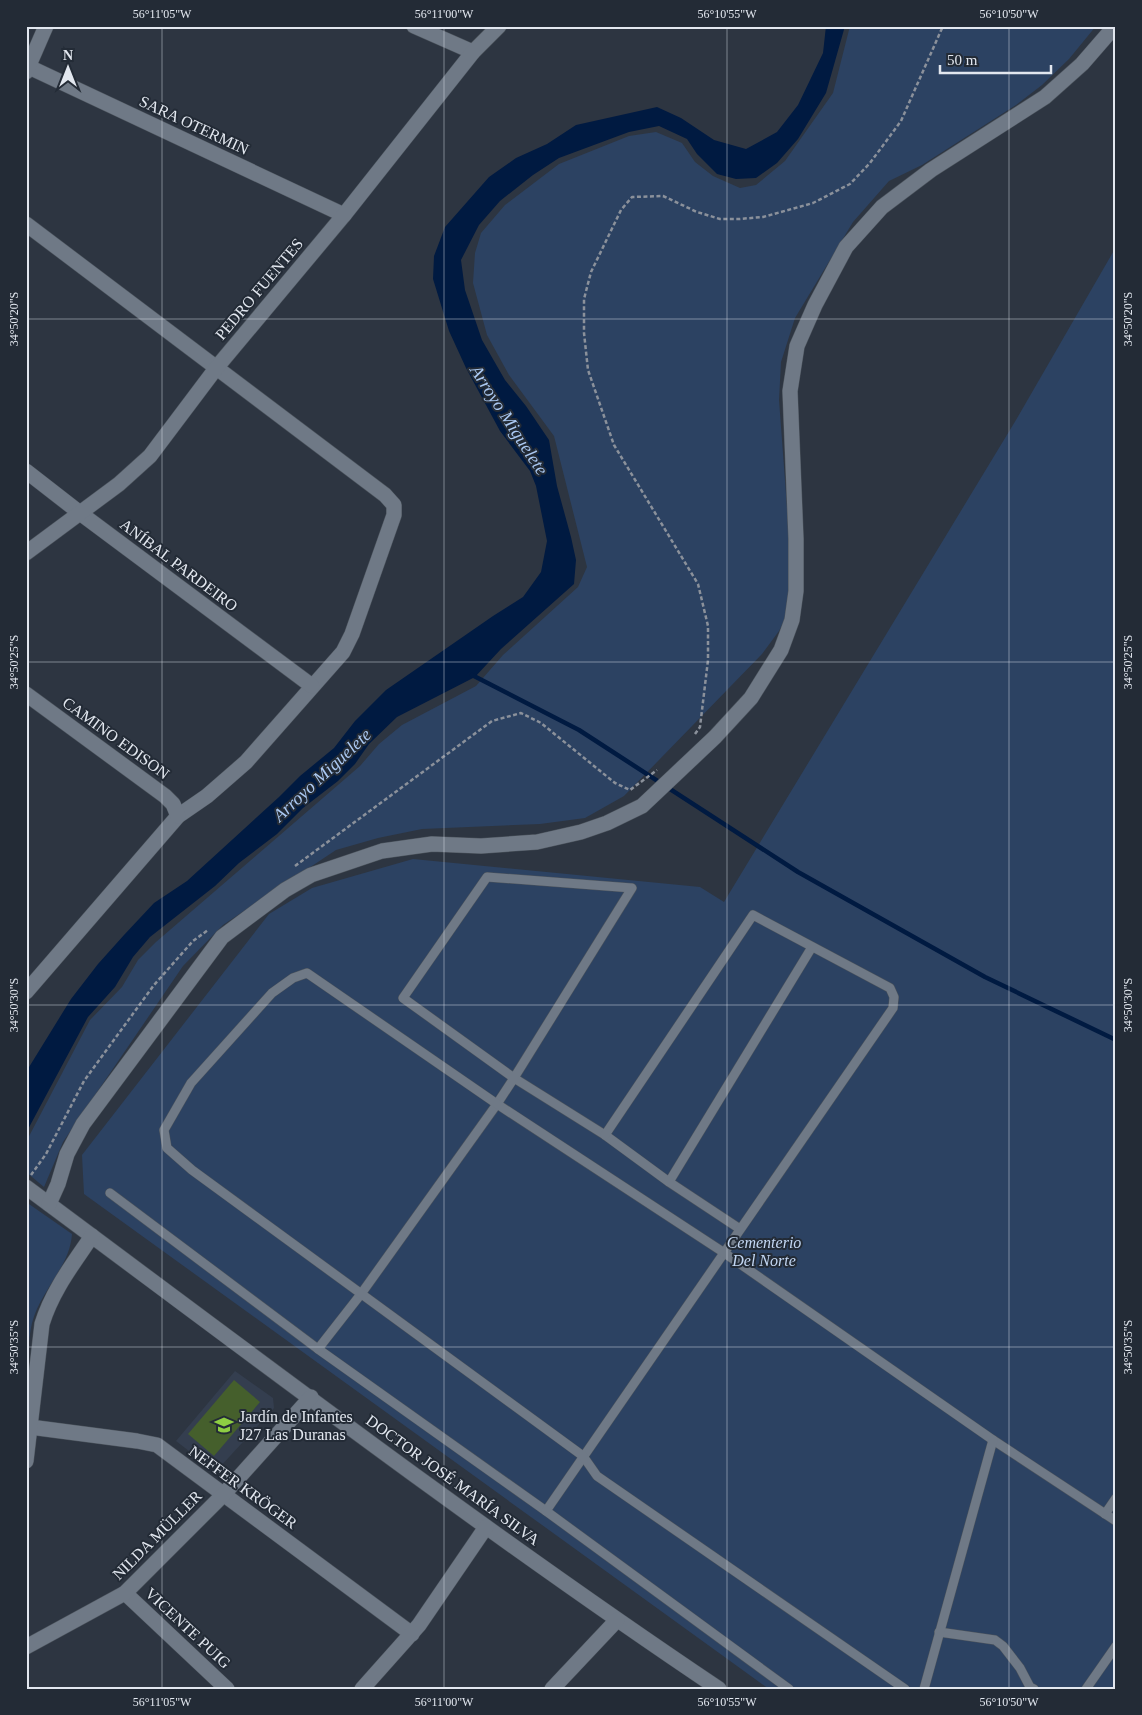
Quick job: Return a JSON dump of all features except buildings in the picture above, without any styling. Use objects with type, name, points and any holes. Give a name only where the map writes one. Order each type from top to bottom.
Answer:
[{"type":"street","points":[[27,69],[46,26]]},
{"type":"street","points":[[414,26],[473,52]]},
{"type":"street","name":"PEDRO FUENTES","points":[[26,553],[119,484],[150,456],[217,367],[344,215],[473,52],[499,26]]},
{"type":"street","points":[[48,1204],[58,1184],[68,1154],[83,1124],[222,937],[284,890],[311,875],[382,852],[432,844],[481,846],[537,842],[581,832],[607,823],[642,806],[696,756],[751,698],[781,650],[792,620],[796,591],[796,539],[790,391],[797,346],[815,305],[846,247],[882,207],[931,170],[1045,97],[1082,64],[1114,26]]},
{"type":"street","name":"SARA OTERMIN","points":[[27,69],[344,215]]},
{"type":"street","points":[[26,224],[385,495],[394,505],[394,515],[352,634],[343,652],[246,762],[207,796],[178,816],[26,992]]},
{"type":"street","name":"ANÍBAL PARDEIRO","points":[[26,471],[312,686]]},
{"type":"street","name":"CAMINO EDISON","points":[[26,694],[165,796],[173,804],[178,816]]},
{"type":"street","name":"DOCTOR JOSÉ MARÍA SILVA","points":[[27,1188],[486,1527],[617,1620],[719,1689]]},
{"type":"street","points":[[26,1461],[42,1324],[48,1304],[92,1236]]},
{"type":"street","name":"NILDA MÜLLER","points":[[26,1647],[125,1593],[223,1494],[311,1397]]},
{"type":"street","name":"NEFFER KRÖGER","points":[[30,1427],[137,1441],[157,1446],[412,1634]]},
{"type":"street","points":[[362,1689],[412,1634],[486,1527]]},
{"type":"street","name":"VICENTE PUIG","points":[[125,1593],[227,1689]]},
{"type":"street","points":[[552,1689],[617,1620]]},
{"type":"lane","points":[[318,1350],[361,1294],[497,1104],[514,1078],[632,888],[487,877],[403,998],[514,1078],[605,1136],[669,1182],[740,1228]]},
{"type":"lane","points":[[546,1511],[893,1008],[894,997],[890,988],[753,915],[605,1136]]},
{"type":"lane","points":[[669,1182],[812,947]]},
{"type":"lane","points":[[904,1689],[598,1476],[583,1456],[192,1170],[167,1148],[164,1130],[190,1083],[272,993],[293,978],[307,973],[497,1104],[723,1252],[993,1440],[1116,1521]]},
{"type":"lane","points":[[110,1193],[318,1350],[546,1511],[789,1689]]},
{"type":"lane","points":[[924,1689],[993,1440]]},
{"type":"lane","points":[[1105,1514],[1116,1498]]},
{"type":"lane","points":[[939,1632],[995,1640],[1003,1646],[1020,1668],[1030,1687],[1034,1689]]},
{"type":"lane","points":[[1086,1689],[1116,1646]]},
{"type":"path","points":[[692,740],[700,727],[708,660],[708,626],[698,584],[614,445],[588,370],[584,333],[584,299],[591,272],[621,210],[632,197],[663,196],[697,212],[720,219],[739,219],[763,217],[813,203],[850,184],[870,163],[901,121],[943,26]]},
{"type":"path","points":[[288,870],[492,721],[521,713],[541,723],[614,783],[630,790],[664,765]]},
{"type":"path","points":[[27,1188],[30,1177],[46,1154],[84,1081],[154,985],[193,940],[209,929]]},
{"type":"shaded area","name":"Jardín de Infantes J27 Las Duranas","points":[[235,1371],[273,1398],[274,1408],[220,1467],[211,1468],[176,1441]]},
{"type":"green space","points":[[850,26],[1096,26],[1069,59],[1042,85],[1016,105],[922,165],[889,181],[853,222],[795,318],[781,362],[779,400],[794,601],[779,631],[762,654],[624,796],[585,818],[540,824],[422,829],[378,838],[336,850],[223,925],[183,966],[63,1142],[44,1187],[26,1172],[26,1142],[90,1020],[122,987],[138,960],[156,942],[360,766],[379,744],[402,725],[476,686],[503,655],[578,587],[587,567],[554,436],[509,375],[487,335],[473,283],[475,253],[481,233],[505,205],[559,164],[629,136],[656,132],[682,143],[695,162],[713,176],[740,188],[756,185],[785,161],[833,93]]},
{"type":"green space","name":"Cementerio Del Norte","points":[[1116,247],[1116,1689],[769,1689],[84,1194],[82,1155],[269,914],[312,888],[413,859],[700,887],[724,902],[1016,420]]},
{"type":"green space","points":[[26,1202],[72,1234],[66,1257],[41,1300],[32,1323],[26,1377]]},
{"type":"water","name":"Arroyo Miguelete","points":[[826,26],[845,26],[826,93],[798,139],[777,163],[756,178],[736,179],[717,174],[697,154],[687,139],[659,126],[629,132],[559,158],[533,175],[500,201],[479,225],[461,260],[465,290],[482,340],[505,380],[526,406],[549,440],[557,486],[576,560],[574,584],[501,649],[475,677],[397,717],[369,744],[355,764],[338,781],[303,808],[277,834],[239,863],[215,886],[150,937],[133,957],[115,987],[88,1017],[26,1133],[26,1072],[71,999],[98,964],[124,935],[154,903],[187,881],[300,776],[334,748],[355,721],[386,690],[523,597],[541,572],[547,541],[536,486],[530,471],[500,431],[466,368],[449,331],[433,279],[434,256],[445,227],[489,177],[516,158],[547,144],[576,125],[657,107],[681,118],[714,140],[746,149],[777,132],[798,105],[823,53]]},
{"type":"waterway","points":[[472,675],[579,730],[798,872],[985,977],[1116,1040]]},
{"type":"place","name":"Jardín de Infantes J27 Las Duranas","points":[[224,1425]]}]
